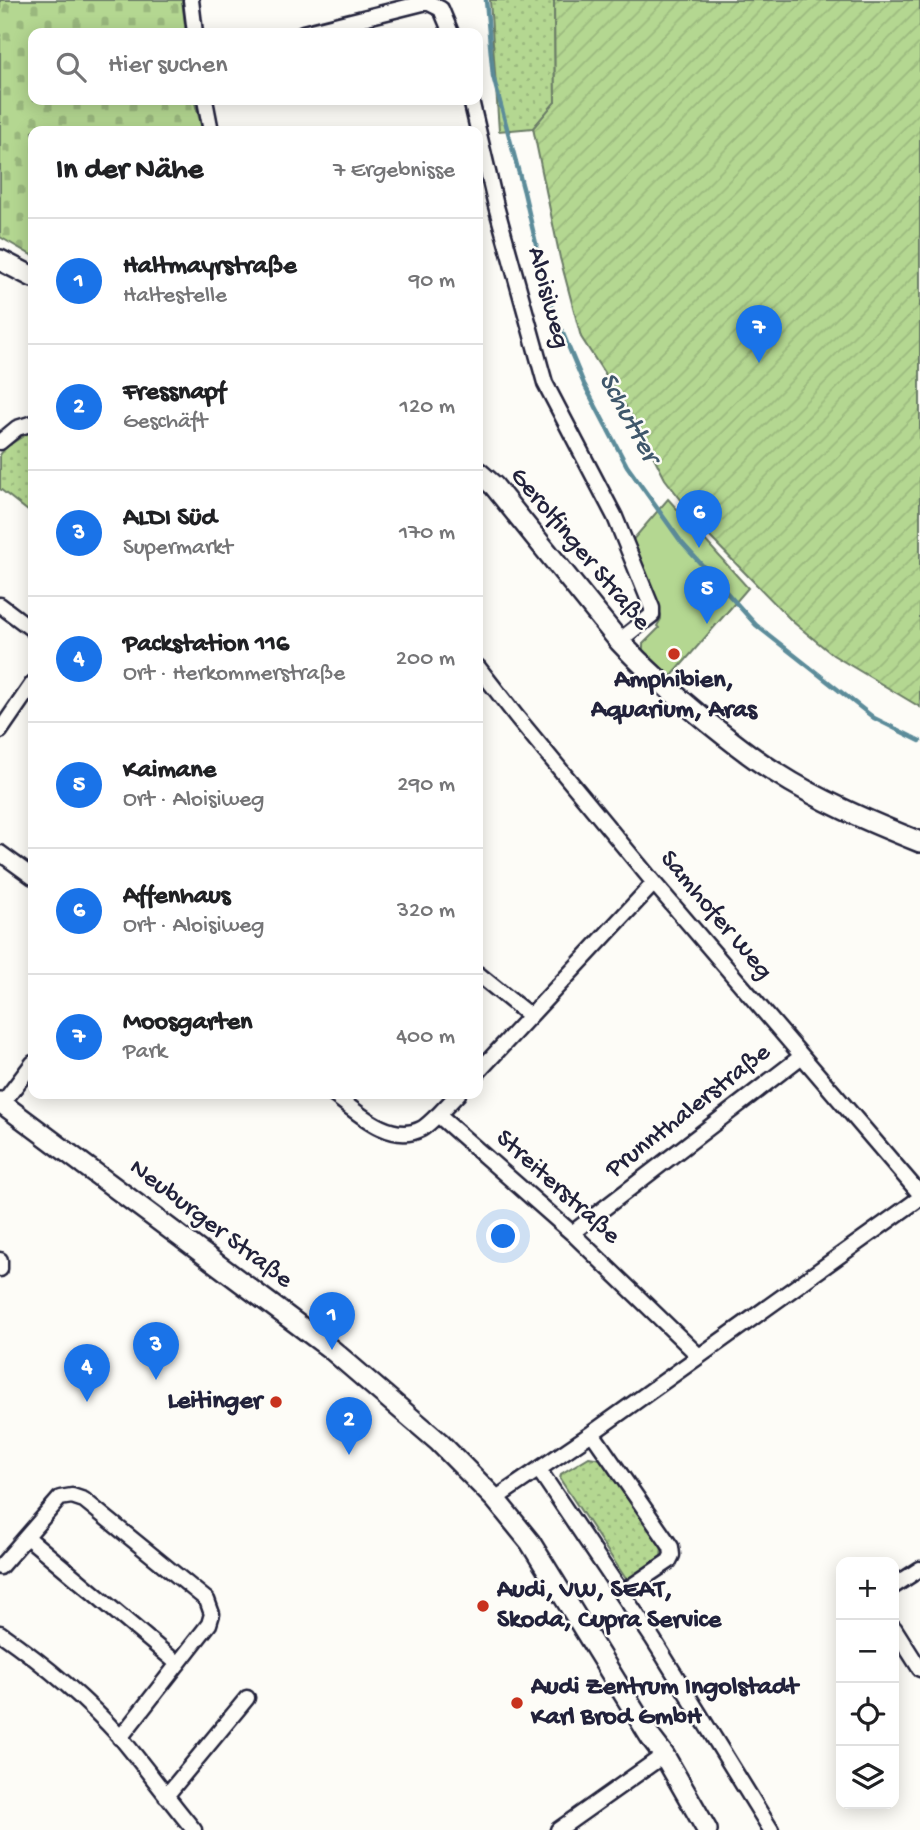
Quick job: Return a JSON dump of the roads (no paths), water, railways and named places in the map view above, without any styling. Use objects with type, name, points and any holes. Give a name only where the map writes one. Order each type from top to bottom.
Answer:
[{"type":"main road","points":[[0,260],[28,274]]},
{"type":"main road","name":"Gerolfinger Straße","points":[[483,476],[494,486],[618,641],[697,713],[775,772],[841,808],[920,842]]},
{"type":"main road","name":"Neuburger Straße","points":[[1,1103],[332,1350],[439,1442],[495,1499],[530,1542],[664,1755],[707,1830]]},
{"type":"street","points":[[191,0],[194,28]]},
{"type":"street","points":[[323,28],[427,2],[441,9],[449,28]]},
{"type":"street","points":[[206,105],[210,126]]},
{"type":"street","name":"Aloisiweg","points":[[472,105],[477,126]]},
{"type":"street","name":"Aloisiweg","points":[[483,151],[545,383],[615,517],[652,608],[652,615],[618,641]]},
{"type":"street","points":[[0,442],[17,428],[28,425]]},
{"type":"street","points":[[0,605],[28,626]]},
{"type":"street","name":"Samhofer Weg","points":[[483,678],[920,1196]]},
{"type":"street","points":[[0,731],[28,690]]},
{"type":"street","points":[[0,853],[28,873]]},
{"type":"street","points":[[483,1067],[654,883]]},
{"type":"street","points":[[483,978],[530,1016]]},
{"type":"street","name":"Prunnthalerstraße","points":[[572,1233],[802,1056]]},
{"type":"street","points":[[1,1103],[28,1069]]},
{"type":"street","points":[[340,1099],[390,1132],[408,1133],[422,1129],[452,1099]]},
{"type":"street","name":"Streiterstraße","points":[[438,1115],[572,1233],[699,1356]]},
{"type":"street","points":[[495,1499],[592,1433],[920,1196]]},
{"type":"street","points":[[0,1260],[0,1269]]},
{"type":"street","points":[[592,1433],[671,1546],[672,1555],[669,1561],[623,1592]]},
{"type":"street","points":[[539,1469],[623,1592],[772,1830]]},
{"type":"street","points":[[0,1567],[60,1498],[72,1496],[84,1500],[207,1600],[212,1614],[209,1624],[120,1738]]},
{"type":"street","points":[[27,1536],[178,1664]]},
{"type":"street","points":[[899,1583],[920,1569]]},
{"type":"street","points":[[0,1633],[79,1696],[120,1738],[194,1830]]},
{"type":"street","points":[[899,1636],[920,1670]]},
{"type":"street","points":[[166,1796],[247,1698]]},
{"type":"street","points":[[558,1830],[664,1755]]},
{"type":"waterway","name":"Schutter","points":[[486,0],[493,76],[549,300],[584,384],[627,466],[682,543],[756,625],[874,718],[920,741]]},
{"type":"place","name":"Moosgarten","points":[[759,363]]},
{"type":"place","name":"Affenhaus","points":[[699,548]]},
{"type":"place","name":"Kaimane","points":[[707,624]]},
{"type":"place","name":"Amphibien, Aquarium, Aras","points":[[674,654]]},
{"type":"place","name":"Haltmayrstraße","points":[[332,1350]]},
{"type":"place","name":"ALDI Süd","points":[[156,1380]]},
{"type":"place","name":"Packstation 116","points":[[87,1402]]},
{"type":"place","name":"Leitinger","points":[[276,1402]]},
{"type":"place","name":"Fressnapf","points":[[349,1455]]},
{"type":"place","name":"Audi, VW, SEAT, Skoda, Cupra Service","points":[[483,1606]]},
{"type":"place","name":"Audi Zentrum Ingolstadt Karl Brod GmbH","points":[[517,1703]]}]
